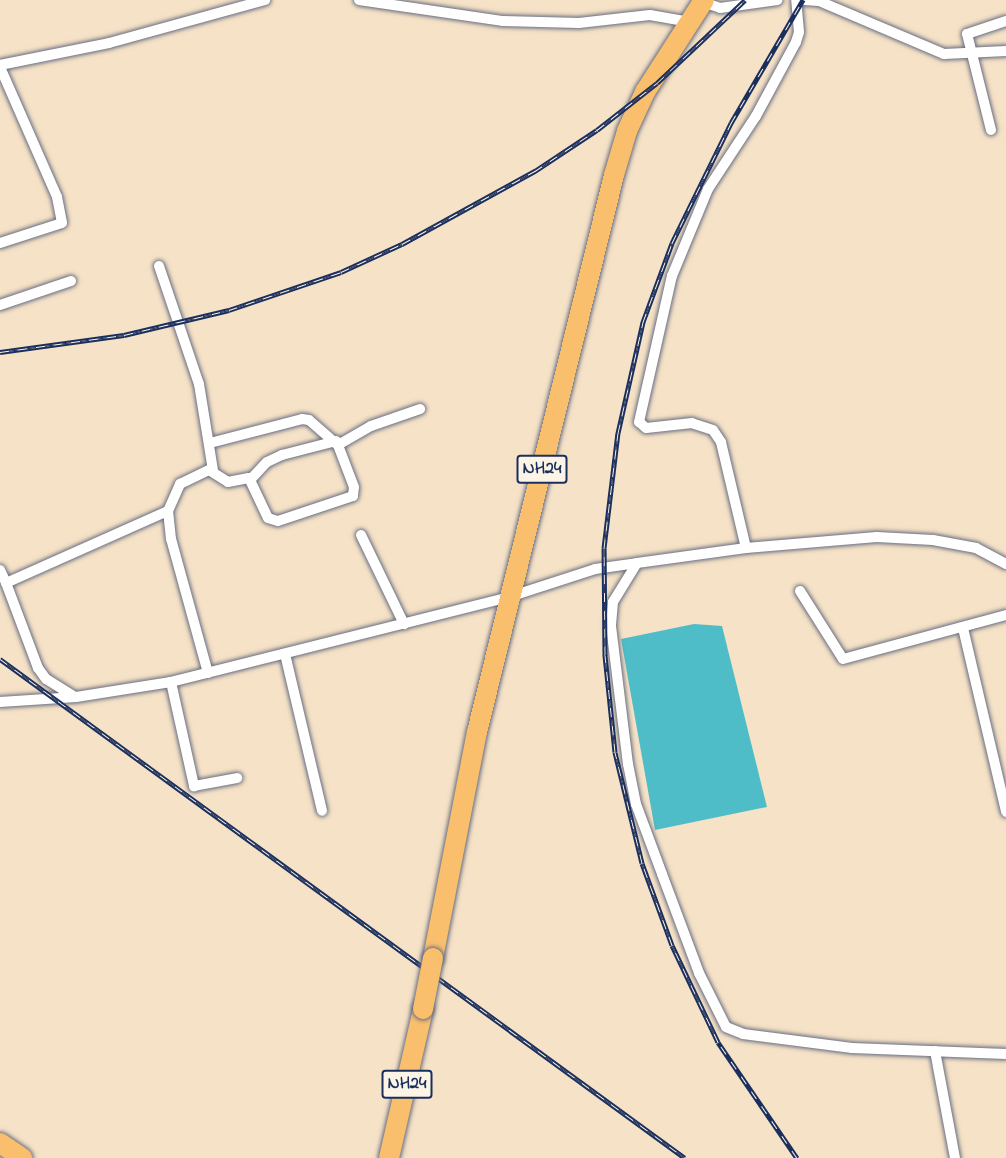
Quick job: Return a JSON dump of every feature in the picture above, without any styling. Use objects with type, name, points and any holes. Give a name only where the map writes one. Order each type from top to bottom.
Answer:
[{"type":"highway","name":"NH24","points":[[388,1158],[423,1009],[477,732],[627,131],[645,92],[703,1]]},
{"type":"highway","points":[[0,1143],[22,1158]]},
{"type":"street","points":[[0,243],[62,223],[57,197],[0,66],[109,43],[265,0]]},
{"type":"street","points":[[359,0],[503,21],[579,23],[650,15],[688,22]]},
{"type":"street","points":[[703,1],[720,9],[777,0]]},
{"type":"street","points":[[746,548],[721,442],[713,430],[692,423],[646,428],[639,422],[672,276],[708,189],[756,116],[796,42],[799,32],[796,0]]},
{"type":"street","points":[[804,0],[819,2],[944,54],[1006,51]]},
{"type":"street","points":[[991,130],[967,34],[1006,21]]},
{"type":"street","points":[[159,266],[199,384],[213,470],[228,482],[251,479],[267,462],[282,455],[337,443],[370,426],[420,409]]},
{"type":"street","points":[[0,305],[71,281]]},
{"type":"street","points":[[210,443],[302,419],[309,420],[337,443],[355,492],[348,499],[273,522],[251,479]]},
{"type":"street","points":[[208,673],[171,539],[168,511],[186,478],[213,470]]},
{"type":"street","points":[[6,583],[168,511]]},
{"type":"street","points":[[361,535],[404,624]]},
{"type":"street","points":[[0,702],[76,697],[171,682],[509,597],[595,569],[746,548],[877,537],[933,540],[976,548],[1006,564]]},
{"type":"street","points":[[637,563],[614,602],[611,626],[628,764],[636,804],[722,1021],[733,1032],[852,1048],[1006,1054]]},
{"type":"street","points":[[0,570],[38,668],[46,679],[76,697]]},
{"type":"street","points":[[800,591],[843,659],[1006,615]]},
{"type":"street","points":[[963,628],[1006,812]]},
{"type":"street","points":[[285,654],[322,811]]},
{"type":"street","points":[[171,682],[195,788],[237,778]]},
{"type":"street","points":[[935,1051],[955,1158]]},
{"type":"water","points":[[694,624],[722,626],[767,807],[655,830],[621,639]]},
{"type":"railway","points":[[0,352],[124,335],[229,310],[341,272],[402,244],[535,171],[597,130],[657,83],[745,0]]},
{"type":"railway","points":[[797,1158],[718,1042],[672,945],[642,863],[615,752],[605,655],[604,548],[618,433],[643,322],[672,243],[731,123],[803,0]]},
{"type":"railway","points":[[0,659],[685,1158]]}]
